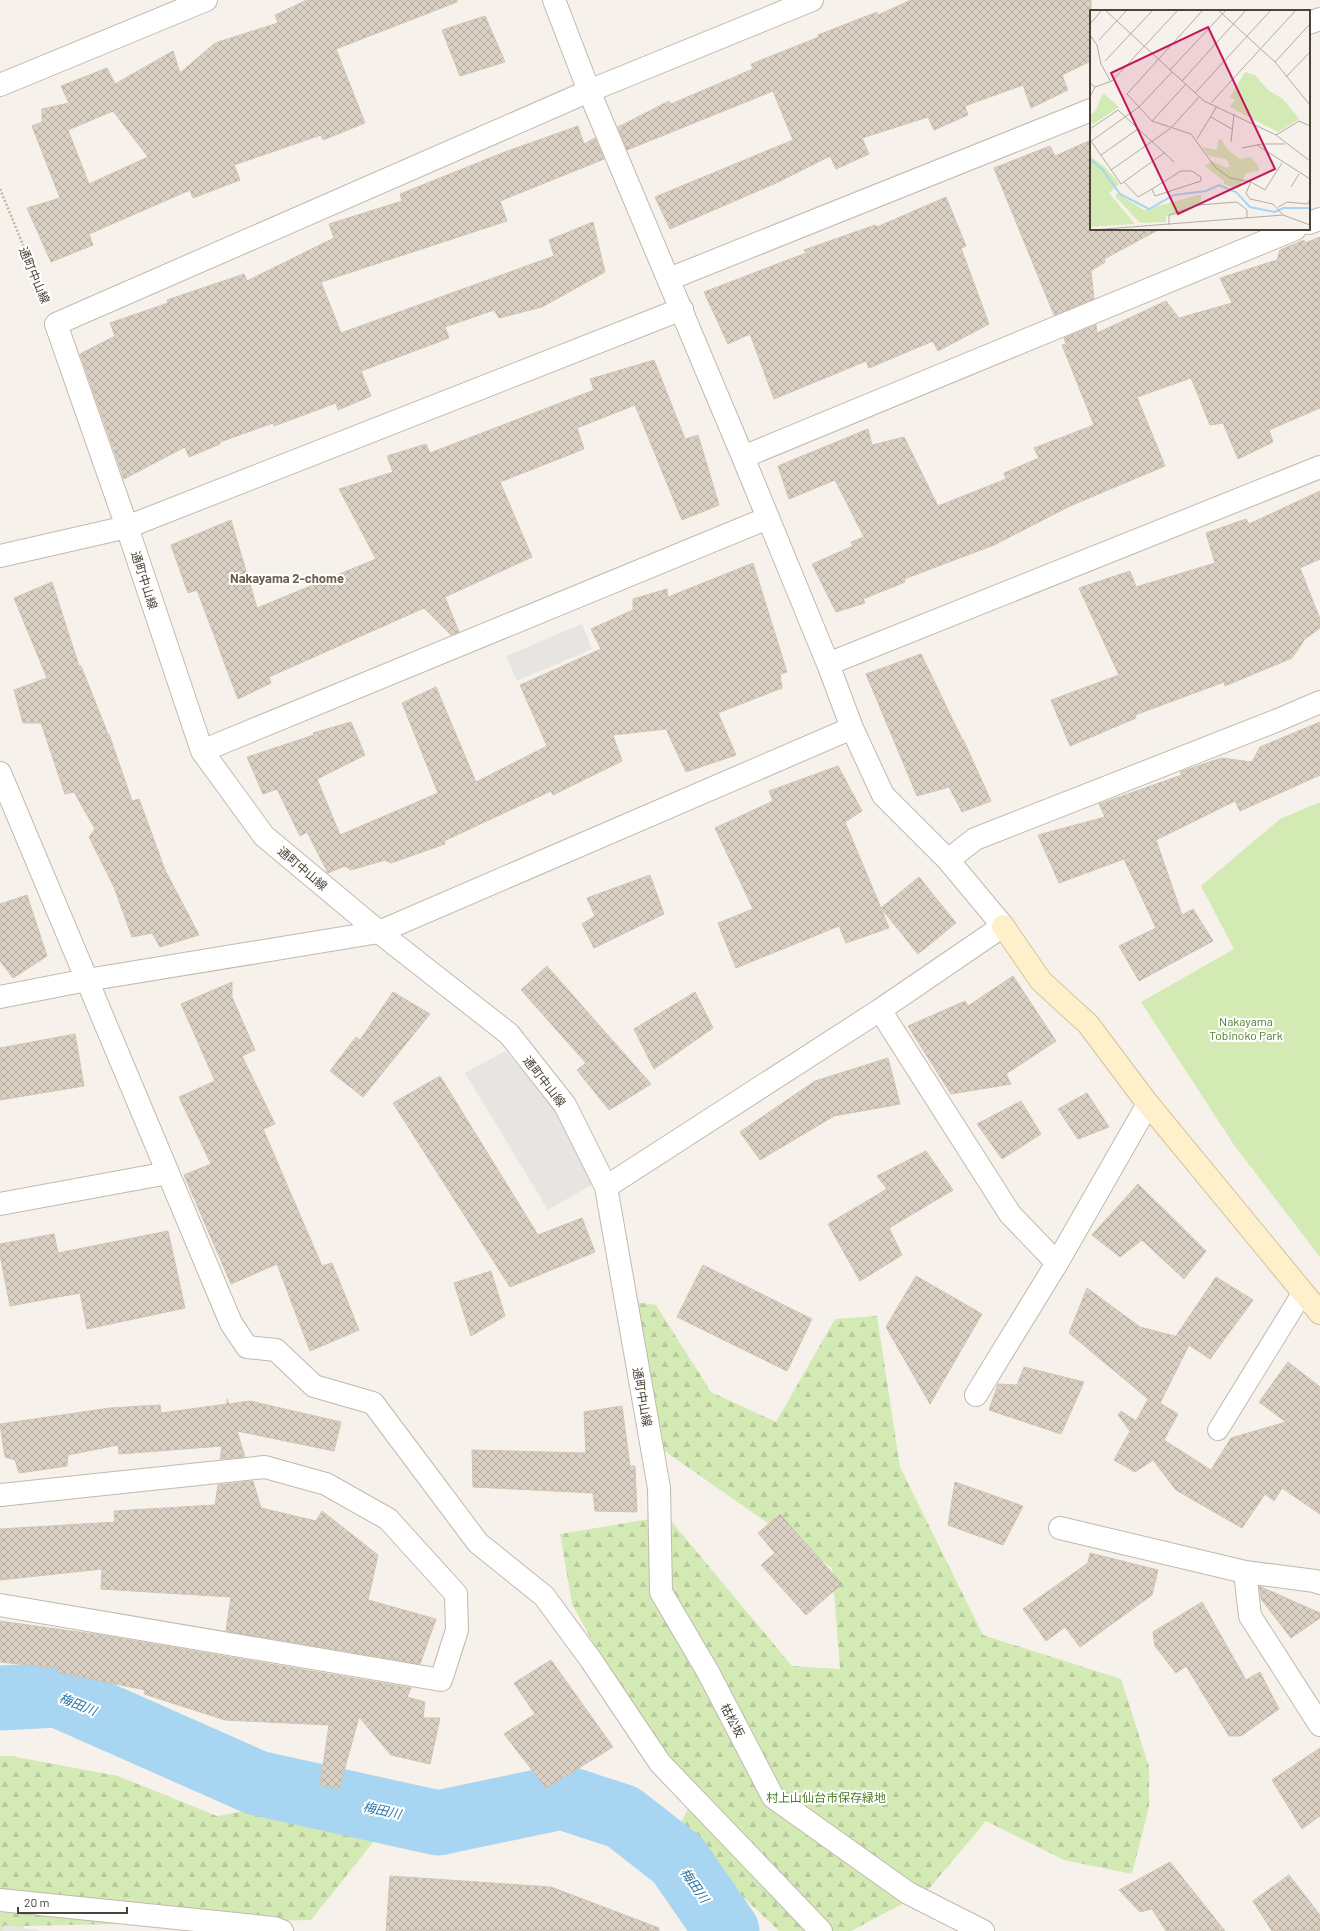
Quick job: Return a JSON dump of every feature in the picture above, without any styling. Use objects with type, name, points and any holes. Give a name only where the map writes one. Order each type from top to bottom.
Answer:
[{"type":"street","points":[[0,85],[206,0]]},
{"type":"street","points":[[554,0],[589,91],[682,309],[828,664],[852,728],[883,796],[948,860],[1003,926],[1041,981],[1088,1024],[1148,1104],[1320,1313]]},
{"type":"street","points":[[56,324],[589,91],[812,0]]},
{"type":"street","points":[[1310,23],[1320,18]]},
{"type":"street","points":[[669,279],[1090,110]]},
{"type":"street","points":[[1310,223],[1320,219]]},
{"type":"street","points":[[743,457],[1293,230]]},
{"type":"street","points":[[0,556],[127,527],[682,309]]},
{"type":"street","name":"通町中山線","points":[[56,324],[127,527],[202,751],[264,836],[379,932],[509,1034],[565,1105],[606,1187],[658,1488]]},
{"type":"street","points":[[828,664],[1320,467]]},
{"type":"street","points":[[202,751],[768,518]]},
{"type":"street","points":[[948,860],[975,839],[1278,720],[1320,702]]},
{"type":"street","points":[[0,997],[87,980],[379,932],[852,728]]},
{"type":"street","points":[[0,774],[231,1323],[248,1347],[276,1350],[314,1386],[373,1403],[478,1543],[544,1596],[591,1660],[660,1763],[821,1931]]},
{"type":"street","points":[[606,1187],[880,1010],[1003,926]]},
{"type":"street","points":[[880,1010],[1010,1214],[1057,1263]]},
{"type":"street","points":[[976,1395],[1057,1263],[1148,1104]]},
{"type":"street","points":[[0,1204],[168,1172]]},
{"type":"street","points":[[0,1495],[265,1467],[326,1484],[388,1519],[456,1594],[458,1630],[441,1680],[0,1605]]},
{"type":"street","name":"枯松坂","points":[[658,1488],[660,1592],[708,1672],[773,1797],[908,1893],[983,1931]]},
{"type":"street","points":[[1060,1528],[1245,1572],[1315,1581],[1320,1583]]},
{"type":"street","points":[[1245,1572],[1250,1616],[1320,1725]]},
{"type":"street","points":[[0,1900],[274,1928],[282,1931]]},
{"type":"lane","points":[[1218,1430],[1303,1292]]},
{"type":"path","name":"通町中山線","points":[[0,189],[56,324]]},
{"type":"green space","name":"Nakayama Tobinoko Park","points":[[1320,802],[1320,1257],[1234,1145],[1141,1002],[1234,949],[1201,886],[1280,819]]},
{"type":"green space","name":"村上山仙台市保存緑地","points":[[628,1301],[656,1305],[711,1392],[776,1422],[835,1319],[877,1316],[900,1467],[983,1635],[1121,1679],[1149,1767],[1149,1807],[1132,1874],[1064,1860],[986,1821],[927,1891],[851,1931],[779,1931],[676,1834],[694,1796],[613,1679],[572,1604],[560,1534],[667,1516],[792,1666],[840,1669],[832,1568],[656,1445]]},
{"type":"green space","points":[[0,1756],[11,1756],[118,1776],[217,1816],[285,1804],[378,1836],[311,1920],[24,1926],[20,1931],[0,1931]]},
{"type":"shaded area","points":[[582,624],[592,649],[517,681],[506,656]]},
{"type":"shaded area","points":[[505,1051],[557,1108],[593,1184],[548,1210],[465,1073]]},
{"type":"shaded area","points":[[4,1925],[42,1931],[2,1931]]},
{"type":"building","points":[[307,0],[457,0],[457,2],[336,49],[365,123],[323,140],[321,135],[234,165],[240,180],[193,198],[190,190],[89,234],[93,245],[51,262],[27,208],[60,198],[32,126],[42,122],[42,109],[69,103],[61,86],[107,68],[115,84],[173,51],[180,73],[215,43],[278,23],[275,15]],"holes":[[[113,111],[148,157],[89,184],[68,130]]]},
{"type":"building","points":[[911,0],[1091,0],[1090,61],[1062,75],[1068,90],[1031,108],[1023,85],[965,106],[968,115],[934,130],[928,117],[862,138],[869,154],[836,169],[830,156],[776,183],[670,229],[655,197],[793,140],[773,91],[627,150],[618,127],[669,101],[671,104],[753,69],[751,64],[819,37],[818,35],[877,12],[878,15]]},
{"type":"building","points":[[485,16],[505,62],[460,76],[442,30]]},
{"type":"building","points":[[578,126],[584,144],[595,138],[604,159],[500,201],[507,221],[321,282],[341,333],[554,256],[549,240],[593,222],[605,272],[542,307],[499,318],[494,310],[445,327],[449,338],[361,371],[371,396],[338,410],[336,403],[274,426],[273,423],[220,442],[220,444],[189,457],[185,447],[124,479],[80,354],[115,336],[110,323],[168,303],[167,300],[244,274],[247,281],[334,238],[329,224],[402,201],[400,194],[502,153]]},
{"type":"building","points":[[1090,140],[1090,230],[1158,230],[1104,259],[1105,262],[1091,271],[1094,299],[1054,315],[994,168],[1050,146],[1055,156]]},
{"type":"building","points":[[946,197],[966,246],[961,248],[989,324],[938,351],[933,341],[869,368],[866,361],[774,399],[750,334],[728,344],[704,292],[806,253],[804,250],[875,225],[877,227]]},
{"type":"building","points":[[1320,237],[1320,408],[1269,430],[1273,442],[1238,459],[1223,423],[1210,425],[1191,378],[1137,397],[1165,466],[1070,506],[994,545],[904,579],[905,582],[863,599],[865,603],[836,612],[812,564],[853,546],[851,542],[864,537],[835,480],[789,499],[778,466],[868,429],[872,445],[904,437],[938,506],[1006,479],[1004,473],[1039,458],[1034,448],[1094,425],[1062,345],[1066,344],[1064,338],[1096,325],[1097,333],[1166,301],[1179,318],[1232,303],[1220,278],[1277,260],[1280,250],[1304,240],[1305,243]]},
{"type":"building","points":[[654,360],[685,439],[698,435],[719,505],[682,520],[635,405],[577,428],[584,449],[500,482],[532,557],[445,597],[459,632],[451,635],[424,608],[269,677],[271,683],[238,699],[197,590],[188,593],[171,545],[231,520],[257,608],[376,559],[339,489],[393,472],[387,456],[426,444],[430,453],[594,390],[590,379]]},
{"type":"building","points":[[1320,491],[1320,559],[1300,568],[1320,619],[1320,628],[1305,639],[1292,658],[1225,686],[1224,682],[1135,715],[1136,718],[1070,746],[1051,700],[1119,675],[1079,588],[1130,571],[1136,587],[1215,563],[1206,533],[1246,519],[1249,524]]},
{"type":"building","points":[[753,563],[787,672],[780,674],[782,688],[718,713],[736,755],[686,772],[666,729],[613,735],[622,761],[553,795],[551,791],[444,841],[445,844],[391,863],[385,860],[351,870],[345,866],[328,873],[307,832],[300,836],[277,789],[263,794],[247,757],[314,735],[313,733],[351,722],[365,755],[317,779],[340,835],[438,793],[402,703],[436,687],[476,782],[547,746],[520,685],[601,649],[591,629],[633,610],[633,599],[667,589],[668,597]]},
{"type":"building","points":[[52,582],[79,666],[81,666],[109,734],[132,801],[139,799],[165,870],[199,935],[160,947],[152,933],[132,937],[114,887],[89,837],[95,829],[74,792],[65,794],[41,723],[23,723],[14,690],[47,678],[14,598]]},
{"type":"building","points":[[921,654],[963,739],[991,801],[962,812],[949,787],[917,796],[866,674]]},
{"type":"building","points":[[1320,722],[1320,775],[1240,811],[1235,801],[1156,840],[1182,915],[1193,909],[1213,941],[1139,981],[1119,946],[1156,928],[1124,859],[1059,883],[1038,835],[1105,817],[1099,804],[1182,775],[1180,772],[1221,758],[1252,762],[1260,747]]},
{"type":"building","points":[[838,766],[862,811],[845,822],[889,928],[846,943],[839,926],[736,968],[718,923],[753,909],[715,828],[773,801],[769,791]]},
{"type":"building","points":[[650,875],[664,914],[594,948],[582,924],[595,916],[587,898]]},
{"type":"building","points":[[919,877],[956,923],[918,954],[881,908]]},
{"type":"building","points":[[27,895],[47,956],[13,978],[0,961],[0,904]]},
{"type":"building","points":[[547,966],[651,1084],[609,1110],[577,1070],[586,1063],[521,990]]},
{"type":"building","points":[[1013,976],[1056,1041],[1006,1074],[1011,1084],[951,1094],[908,1026],[965,1001],[968,1006]]},
{"type":"building","points":[[232,982],[232,997],[255,1050],[242,1056],[275,1124],[263,1129],[322,1266],[332,1263],[359,1330],[310,1351],[277,1264],[231,1284],[184,1175],[211,1164],[179,1097],[215,1081],[181,1004]]},
{"type":"building","points":[[393,992],[430,1014],[363,1097],[330,1071],[356,1037],[360,1040]]},
{"type":"building","points":[[695,992],[713,1028],[654,1069],[634,1029]]},
{"type":"building","points":[[75,1034],[84,1086],[0,1100],[0,1048]]},
{"type":"building","points":[[888,1058],[900,1104],[834,1116],[760,1160],[740,1132],[815,1081]]},
{"type":"building","points":[[440,1076],[538,1235],[582,1218],[595,1252],[510,1287],[393,1103]]},
{"type":"building","points":[[1087,1093],[1109,1127],[1078,1139],[1058,1109]]},
{"type":"building","points":[[1021,1101],[1041,1134],[1002,1159],[977,1124]]},
{"type":"building","points":[[926,1151],[953,1190],[889,1228],[902,1255],[860,1281],[828,1224],[887,1189],[877,1176]]},
{"type":"building","points":[[1138,1184],[1206,1251],[1184,1279],[1142,1240],[1120,1257],[1092,1235]]},
{"type":"building","points":[[168,1231],[185,1308],[87,1329],[80,1293],[10,1306],[0,1255],[0,1244],[54,1234],[58,1253]]},
{"type":"building","points":[[703,1265],[812,1319],[787,1371],[677,1317]]},
{"type":"building","points":[[491,1271],[505,1316],[471,1336],[454,1283]]},
{"type":"building","points":[[916,1276],[982,1314],[930,1404],[886,1327]]},
{"type":"building","points":[[1216,1277],[1253,1300],[1210,1359],[1189,1345],[1160,1403],[1178,1414],[1164,1440],[1211,1470],[1231,1438],[1286,1422],[1259,1402],[1288,1362],[1320,1387],[1320,1514],[1282,1488],[1274,1501],[1265,1494],[1242,1528],[1176,1490],[1153,1460],[1135,1472],[1114,1460],[1130,1431],[1118,1415],[1121,1411],[1136,1421],[1148,1399],[1069,1333],[1087,1288],[1140,1327],[1178,1337],[1176,1336]]},
{"type":"building","points":[[1024,1367],[1084,1382],[1061,1434],[989,1410],[998,1384],[1017,1385]]},
{"type":"building","points":[[227,1399],[229,1404],[250,1401],[341,1422],[334,1451],[237,1431],[245,1457],[220,1459],[222,1446],[119,1454],[118,1445],[68,1455],[67,1466],[19,1473],[15,1460],[5,1457],[0,1424],[110,1408],[160,1405],[161,1413],[227,1404]]},
{"type":"building","points":[[622,1406],[630,1466],[635,1466],[637,1512],[595,1511],[593,1493],[473,1487],[472,1450],[586,1453],[584,1412]]},
{"type":"building","points":[[253,1481],[261,1508],[316,1521],[322,1511],[378,1555],[368,1600],[436,1619],[420,1664],[226,1631],[231,1597],[101,1589],[102,1569],[0,1580],[0,1529],[115,1522],[114,1511],[215,1505],[218,1485]]},
{"type":"building","points":[[955,1482],[1023,1506],[1003,1545],[948,1525]]},
{"type":"building","points":[[780,1514],[842,1584],[806,1615],[761,1565],[775,1553],[758,1533]]},
{"type":"building","points":[[1090,1553],[1158,1570],[1152,1595],[1080,1647],[1065,1627],[1046,1641],[1023,1609],[1088,1563]]},
{"type":"building","points":[[1259,1586],[1320,1613],[1320,1618],[1291,1638],[1261,1599]]},
{"type":"building","points":[[1202,1602],[1246,1680],[1260,1672],[1279,1709],[1241,1736],[1229,1736],[1186,1666],[1176,1673],[1155,1646],[1153,1632]]},
{"type":"building","points":[[0,1621],[100,1635],[411,1688],[407,1697],[425,1702],[423,1718],[440,1718],[430,1764],[391,1755],[359,1717],[339,1789],[320,1785],[329,1725],[225,1720],[144,1694],[145,1690],[57,1672],[58,1668],[0,1662]]},
{"type":"building","points":[[551,1660],[613,1747],[546,1788],[504,1734],[535,1714],[514,1683]]},
{"type":"building","points":[[1320,1748],[1320,1816],[1302,1829],[1272,1780]]},
{"type":"building","points":[[1170,1862],[1225,1931],[1166,1931],[1152,1909],[1140,1912],[1119,1890]]},
{"type":"building","points":[[1289,1875],[1320,1915],[1320,1931],[1272,1931],[1253,1901]]},
{"type":"building","points":[[390,1876],[551,1887],[659,1928],[659,1931],[386,1931]]},
{"type":"waterway","name":"梅田川","points":[[0,1698],[58,1695],[257,1783],[438,1823],[562,1797],[623,1817],[678,1860],[727,1931]]},
{"type":"district","name":"Nakayama 2-chome","points":[[287,578]]}]
